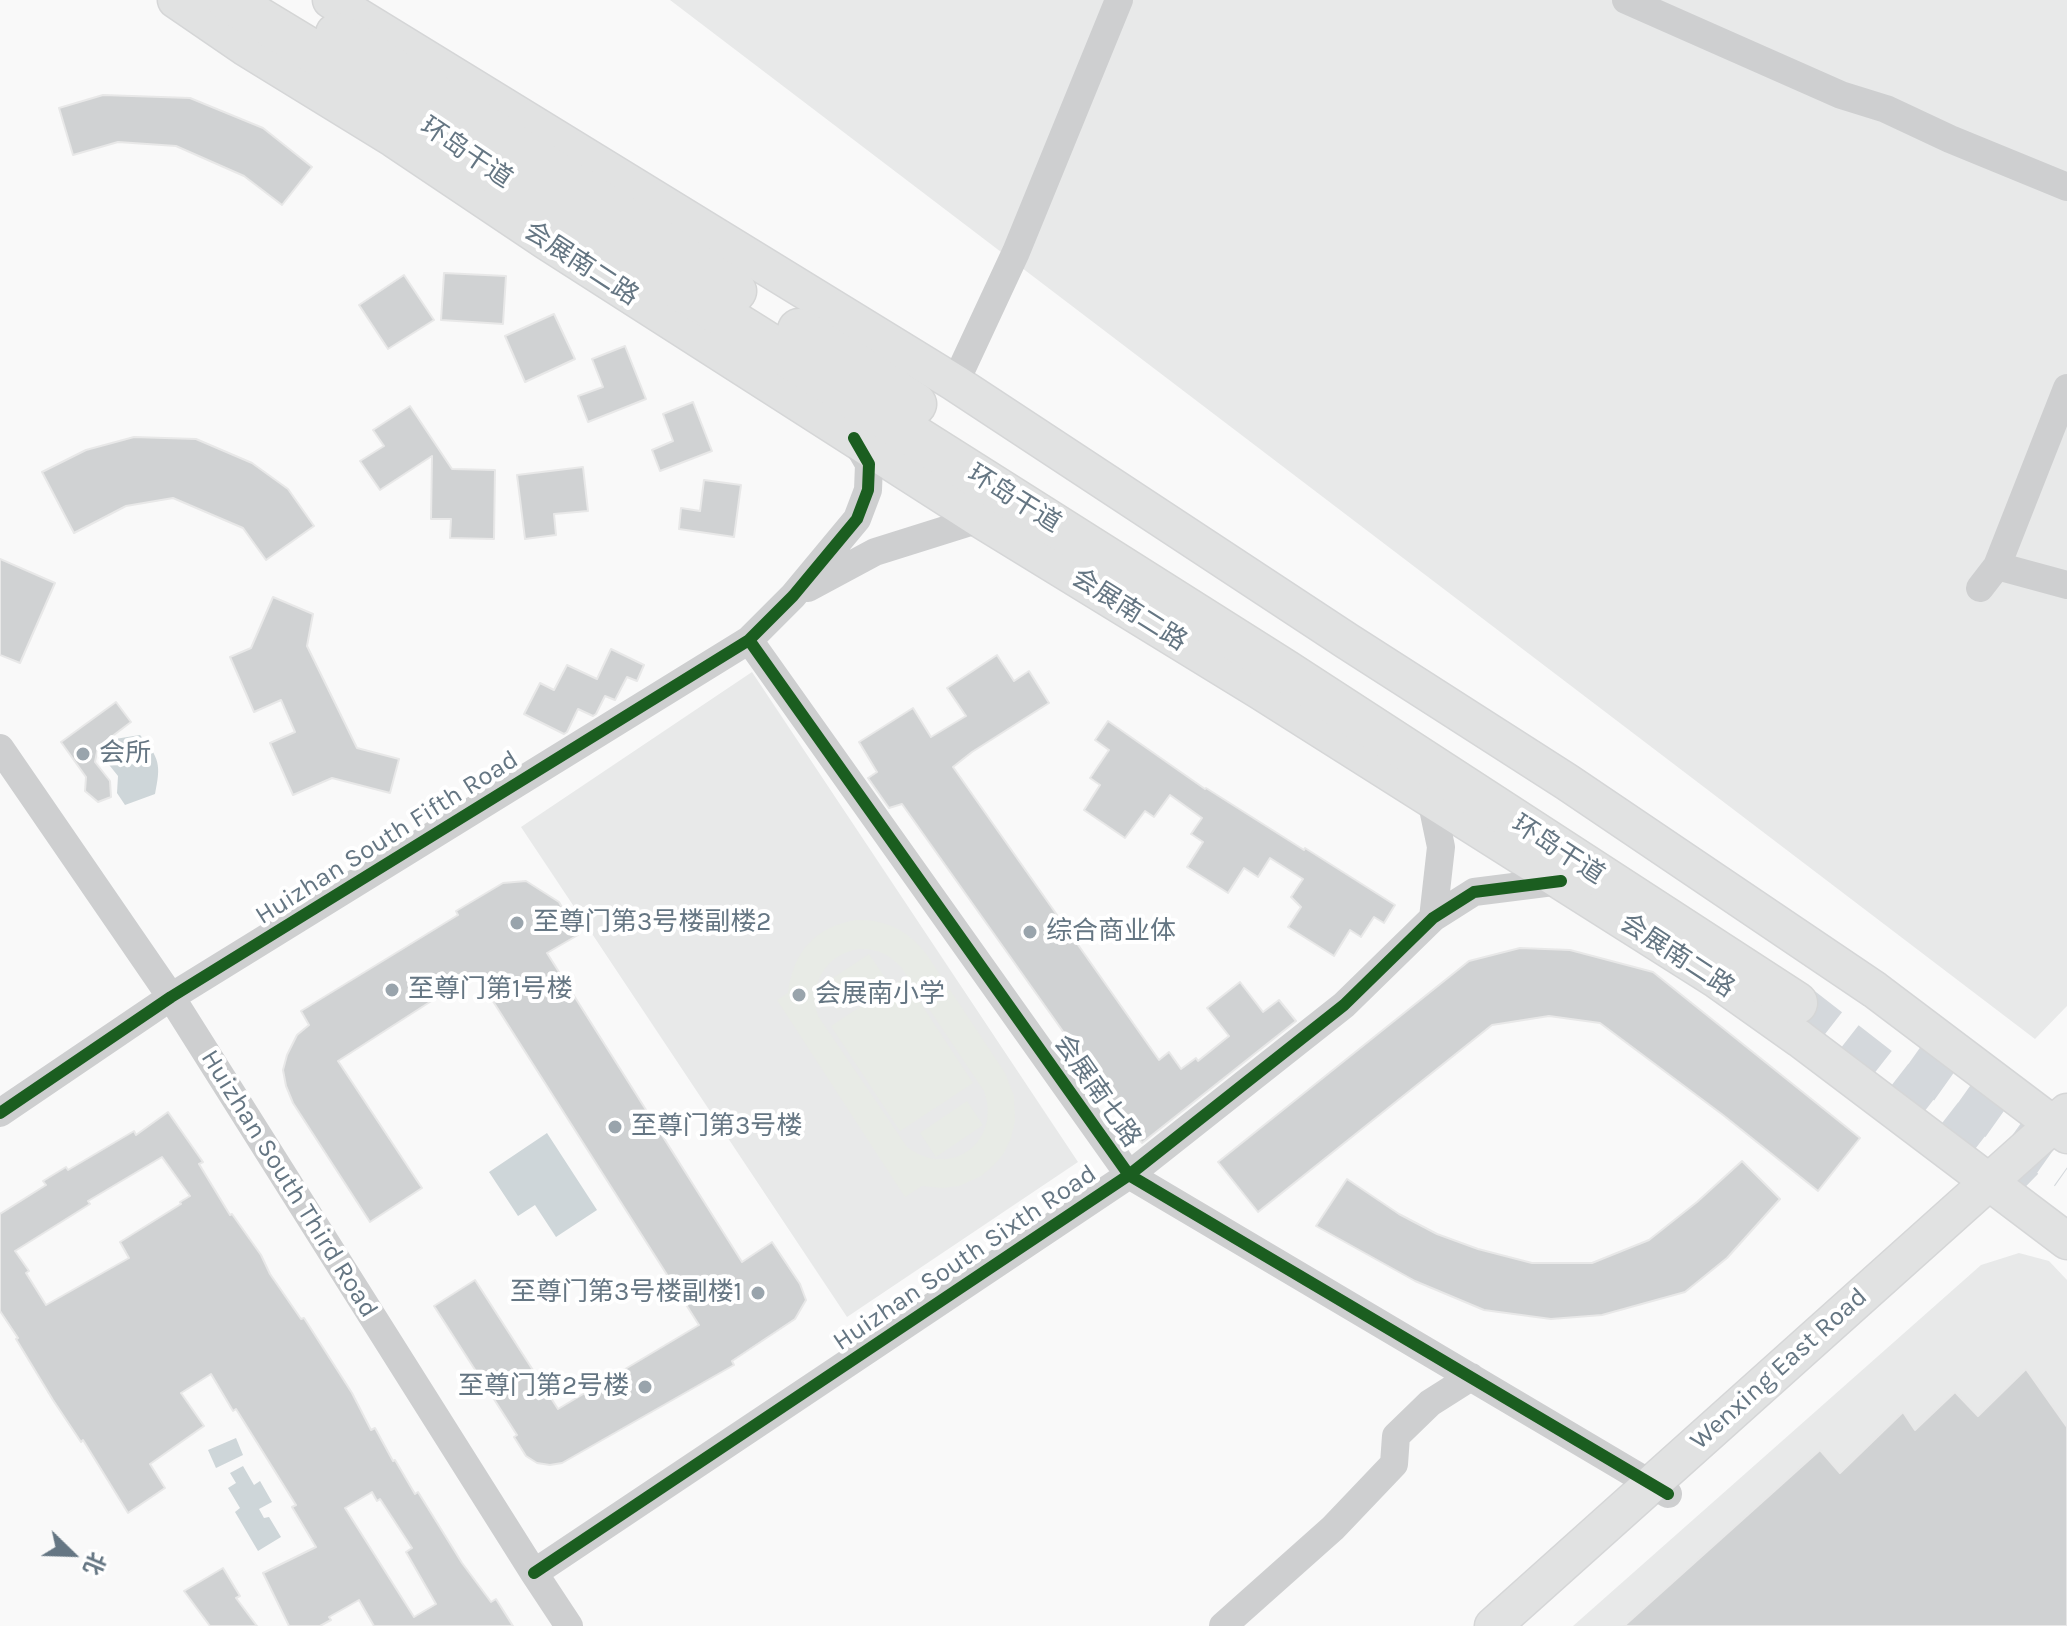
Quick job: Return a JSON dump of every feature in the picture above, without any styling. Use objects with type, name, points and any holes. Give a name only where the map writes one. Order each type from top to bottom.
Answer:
[{"type":"highway","name":"环岛干道","points":[[228,0],[322,57],[538,201],[1802,994],[1592,839],[1135,543],[744,297],[501,137],[284,0]]},
{"type":"main road","name":"会展南二路","points":[[176,0],[980,519],[1729,988],[2067,1241]]},
{"type":"main road","points":[[331,0],[368,10],[955,383],[1567,782],[1875,990],[2063,1130]]},
{"type":"main road","name":"Wenxing East Road","points":[[1493,1626],[1660,1489],[2063,1130]]},
{"type":"main road","name":"Wenxing East Road","points":[[1526,1626],[1660,1489]]},
{"type":"street","points":[[955,383],[1016,252],[1119,0]]},
{"type":"street","points":[[1626,0],[1841,95],[1886,109],[2067,187]]},
{"type":"street","points":[[2067,388],[1988,577],[2067,585]]},
{"type":"street","points":[[793,596],[857,519],[868,490],[869,464],[854,438]]},
{"type":"street","points":[[793,596],[875,552],[980,519]]},
{"type":"street","name":"Huizhan South Fifth Road","points":[[0,1113],[171,997],[749,640],[793,596]]},
{"type":"street","name":"会展南七路","points":[[749,640],[1129,1175],[1660,1489]]},
{"type":"street","name":"Huizhan South Third Road","points":[[0,748],[171,997],[569,1626]]},
{"type":"street","points":[[1431,799],[1441,847],[1433,918]]},
{"type":"street","name":"Huizhan South Sixth Road","points":[[534,1573],[1129,1175],[1344,1005],[1433,918],[1474,892],[1561,881]]},
{"type":"street","points":[[1223,1626],[1333,1528],[1394,1464],[1396,1436],[1430,1403],[1471,1377]]},
{"type":"shaded area","points":[[670,0],[2067,0],[2067,1006],[2035,1039]]},
{"type":"shaded area","name":"会展南小学","points":[[752,672],[1078,1162],[847,1317],[521,827]]},
{"type":"shaded area","points":[[140,735],[157,762],[155,794],[125,805],[117,793],[118,776],[106,761],[115,739]]},
{"type":"shaded area","points":[[867,920],[887,924],[913,939],[927,955],[1005,1073],[1014,1096],[1015,1121],[1004,1153],[981,1176],[959,1186],[922,1186],[905,1197],[777,1000],[788,993],[795,965],[808,944],[818,935],[842,923]],"holes":[[[859,949],[882,953],[901,967],[984,1091],[988,1109],[986,1126],[969,1150],[955,1157],[940,1159],[924,1156],[907,1147],[818,1016],[816,993],[822,972],[837,957]]]},
{"type":"shaded area","points":[[869,954],[885,978],[837,1010],[821,986]]},
{"type":"shaded area","points":[[904,978],[973,1083],[900,1131],[831,1026]]},
{"type":"shaded area","points":[[967,1101],[983,1125],[936,1157],[920,1133]]},
{"type":"shaded area","points":[[547,1133],[597,1210],[556,1237],[535,1205],[518,1216],[489,1172]]},
{"type":"shaded area","points":[[2019,1253],[2049,1261],[2067,1280],[2067,1626],[1573,1626],[1981,1265]]},
{"type":"shaded area","points":[[236,1438],[243,1455],[216,1468],[208,1450]]},
{"type":"shaded area","points":[[243,1466],[254,1485],[260,1481],[272,1502],[259,1509],[264,1518],[269,1517],[281,1537],[258,1551],[235,1512],[240,1508],[228,1488],[236,1483],[230,1473]]},
{"type":"building","points":[[103,95],[190,98],[263,128],[312,167],[282,205],[244,176],[176,146],[118,142],[73,155],[59,108]]},
{"type":"building","points":[[444,273],[506,276],[503,324],[441,320]]},
{"type":"building","points":[[404,275],[434,320],[388,349],[359,305]]},
{"type":"building","points":[[554,314],[575,359],[525,382],[505,336]]},
{"type":"building","points":[[625,346],[646,399],[588,422],[578,396],[603,387],[592,359]]},
{"type":"building","points":[[693,402],[712,451],[660,471],[652,450],[673,441],[663,414]]},
{"type":"building","points":[[410,406],[452,469],[495,470],[494,539],[450,538],[451,519],[431,519],[432,456],[380,490],[360,461],[384,446],[373,430]]},
{"type":"building","points":[[134,437],[196,439],[252,463],[288,489],[314,526],[266,560],[243,528],[173,498],[126,506],[74,533],[42,472],[86,450]]},
{"type":"building","points":[[583,467],[588,511],[554,514],[556,535],[525,539],[517,475]]},
{"type":"building","points":[[704,480],[741,485],[734,537],[679,529],[681,508],[700,511]]},
{"type":"building","points":[[0,559],[55,583],[20,663],[0,655]]},
{"type":"building","points":[[273,597],[313,614],[307,646],[357,748],[399,759],[390,793],[332,778],[293,795],[270,743],[295,732],[281,700],[254,712],[230,657],[251,648]]},
{"type":"building","points":[[611,649],[644,665],[637,681],[627,677],[615,700],[605,696],[593,716],[578,709],[564,734],[524,714],[540,683],[554,690],[567,665],[597,679]]},
{"type":"building","points":[[997,655],[1014,681],[1029,671],[1049,703],[953,767],[1159,1060],[1169,1052],[1181,1069],[1196,1058],[1198,1061],[1229,1036],[1207,1008],[1240,982],[1263,1012],[1279,1000],[1296,1021],[1142,1143],[902,804],[889,808],[868,778],[877,772],[859,742],[913,708],[931,737],[966,716],[947,688]]},
{"type":"building","name":"会所","points":[[116,702],[131,722],[98,747],[95,762],[110,781],[111,797],[98,802],[85,791],[86,777],[61,742]]},
{"type":"building","points":[[1108,721],[1205,789],[1395,905],[1384,923],[1374,917],[1361,937],[1350,930],[1334,956],[1288,927],[1301,907],[1291,897],[1303,879],[1270,858],[1258,877],[1244,868],[1228,893],[1187,867],[1203,842],[1191,834],[1202,818],[1170,795],[1154,817],[1145,811],[1125,838],[1084,810],[1100,785],[1090,778],[1109,750],[1095,740]]},
{"type":"building","points":[[526,881],[559,902],[578,935],[547,953],[742,1262],[772,1242],[800,1284],[806,1300],[795,1319],[732,1361],[734,1365],[562,1463],[550,1465],[537,1463],[526,1456],[514,1437],[517,1435],[434,1306],[475,1280],[558,1409],[699,1325],[475,973],[338,1061],[422,1188],[370,1222],[293,1103],[283,1070],[297,1035],[309,1025],[301,1011],[458,915],[456,911],[503,883]]},
{"type":"building","points":[[1520,948],[1570,950],[1653,972],[1860,1138],[1818,1191],[1600,1023],[1549,1016],[1492,1025],[1258,1212],[1218,1162],[1469,961]]},
{"type":"building","points":[[168,1112],[203,1162],[199,1164],[230,1215],[261,1255],[270,1274],[301,1319],[304,1318],[352,1393],[371,1430],[375,1428],[393,1461],[415,1494],[418,1492],[462,1563],[491,1602],[496,1599],[513,1626],[374,1626],[359,1600],[329,1617],[331,1620],[320,1626],[289,1626],[263,1573],[316,1547],[292,1507],[296,1505],[211,1374],[181,1393],[204,1426],[150,1464],[165,1488],[128,1513],[83,1440],[81,1442],[53,1400],[0,1311],[0,1214],[46,1185],[43,1181],[66,1167],[68,1170],[134,1131],[136,1135]],"holes":[[[162,1157],[190,1196],[120,1242],[129,1258],[46,1305],[15,1251],[90,1204],[88,1201]],[[372,1492],[377,1501],[380,1499],[412,1548],[406,1552],[436,1604],[414,1617],[345,1508]]]},
{"type":"building","points":[[1742,1161],[1780,1199],[1727,1258],[1685,1292],[1602,1315],[1551,1319],[1484,1310],[1415,1281],[1316,1226],[1347,1179],[1399,1214],[1437,1234],[1478,1249],[1532,1263],[1592,1263],[1649,1240]]},
{"type":"building","points":[[2026,1369],[2067,1427],[2067,1626],[1624,1626],[1820,1450],[1840,1473],[1903,1412],[1915,1430],[1955,1392],[1978,1416]]},
{"type":"building","points":[[223,1568],[240,1596],[236,1598],[257,1626],[210,1626],[184,1591]]},
{"type":"tunnel","points":[[1796,1003],[1981,1147],[2030,1195]]},
{"type":"tunnel","points":[[1912,1059],[2067,1169]]},
{"type":"cycle path","points":[[0,1113],[171,997],[749,640],[793,596],[857,519],[868,490],[869,464],[854,438]]},
{"type":"cycle path","points":[[749,640],[1129,1175],[1668,1494]]},
{"type":"cycle path","points":[[534,1573],[1129,1175],[1344,1005],[1433,918],[1474,892],[1561,881]]},
{"type":"place","name":"会所","points":[[83,754]]},
{"type":"place","name":"至尊门第3号楼副楼2","points":[[517,923]]},
{"type":"place","name":"综合商业体","points":[[1030,932]]},
{"type":"place","name":"至尊门第1号楼","points":[[392,990]]},
{"type":"place","name":"会展南小学","points":[[799,995]]},
{"type":"place","name":"至尊门第3号楼","points":[[615,1127]]},
{"type":"place","name":"至尊门第3号楼副楼1","points":[[758,1293]]},
{"type":"place","name":"至尊门第2号楼","points":[[645,1387]]}]
